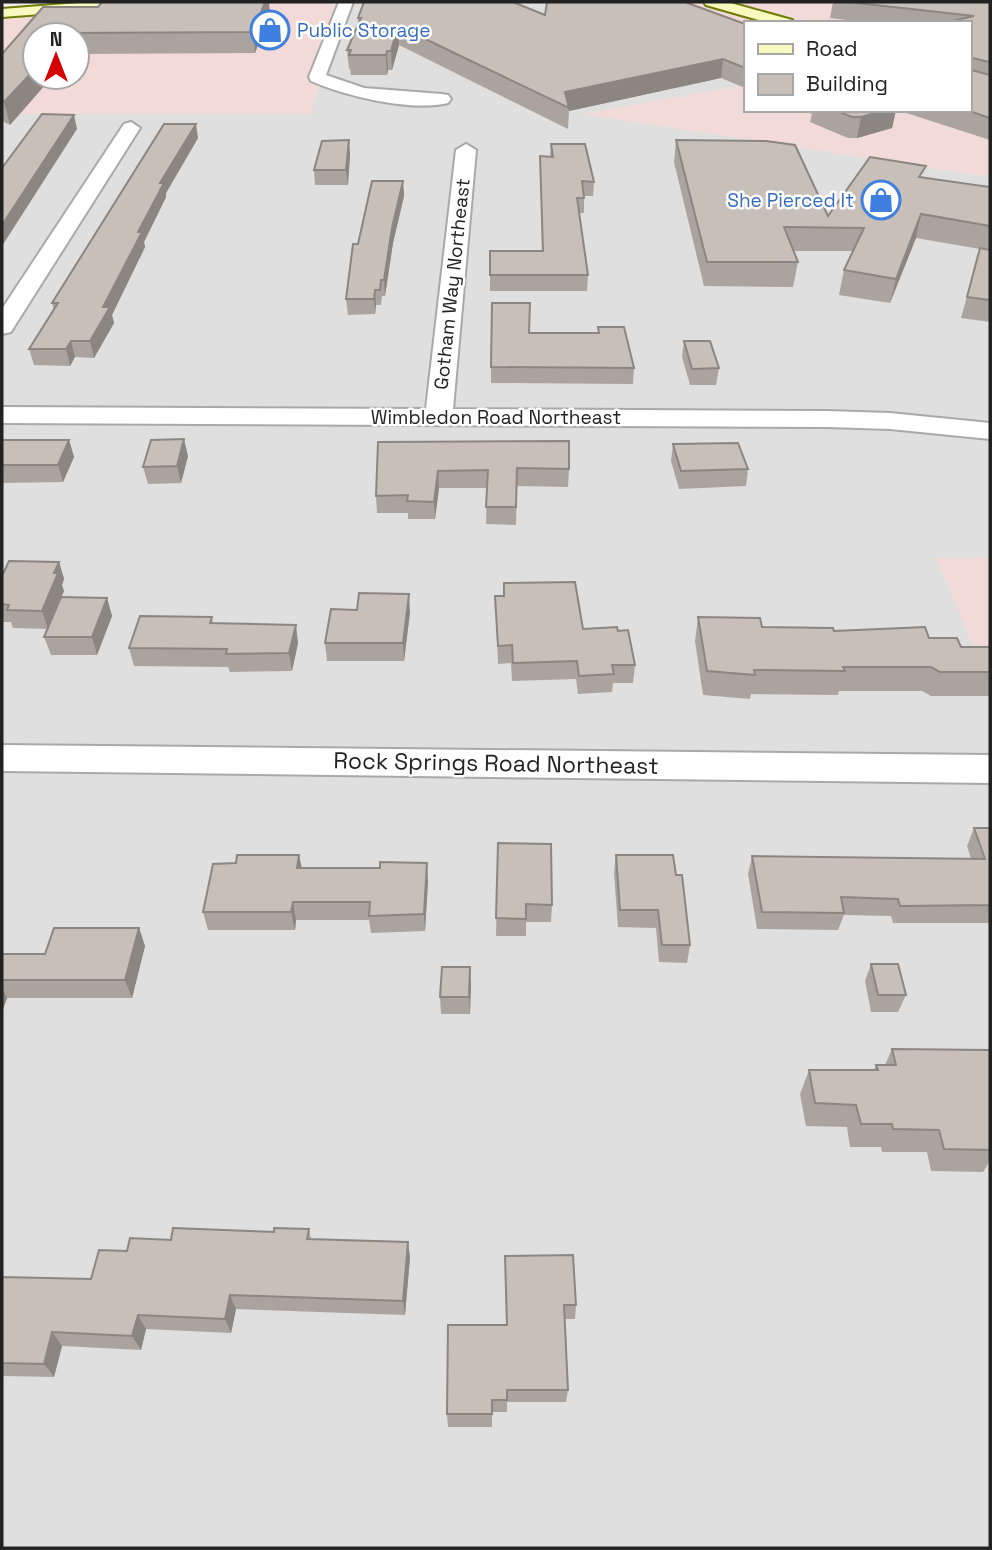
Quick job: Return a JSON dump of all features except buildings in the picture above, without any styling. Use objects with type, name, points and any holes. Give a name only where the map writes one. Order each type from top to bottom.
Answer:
[{"type":"main road","points":[[2,13],[147,2],[165,5]]},
{"type":"main road","points":[[711,2],[771,18],[794,20]]},
{"type":"street","points":[[346,2],[317,77],[341,89],[380,98],[442,99]]},
{"type":"street","points":[[2,327],[131,128]]},
{"type":"street","name":"Gotham Way Northeast","points":[[439,417],[466,150]]},
{"type":"street","name":"Wimbledon Road Northeast","points":[[2,415],[827,419],[890,421],[990,431]]},
{"type":"street","name":"Rock Springs Road Northeast","points":[[2,758],[990,769]]},
{"type":"shaded area","points":[[105,2],[346,2],[310,114],[2,114],[2,10]]},
{"type":"shaded area","points":[[346,2],[553,2],[744,85],[585,114],[990,177],[990,558],[937,558],[990,684],[990,1548],[2,1548],[2,114],[310,114]]},
{"type":"shaded area","points":[[570,2],[990,2],[990,177],[582,114],[744,85],[744,112],[971,112],[971,21],[744,21],[744,80]]},
{"type":"shaded area","points":[[936,558],[990,558],[990,684]]},
{"type":"place","name":"Public Storage","points":[[270,30]]},
{"type":"place","name":"She Pierced It","points":[[881,200]]}]
